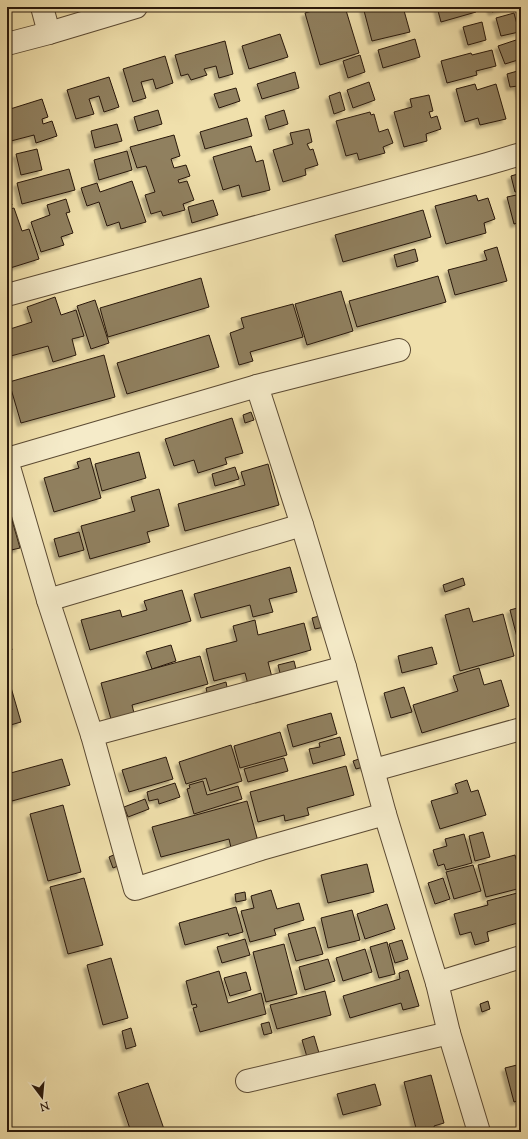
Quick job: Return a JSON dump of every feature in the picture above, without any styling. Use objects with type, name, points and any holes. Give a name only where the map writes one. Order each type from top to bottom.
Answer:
[{"type":"street","points":[[42,7],[49,33]]},
{"type":"street","points":[[7,44],[136,7]]},
{"type":"street","points":[[7,295],[521,154]]},
{"type":"street","points":[[385,814],[261,849],[135,888],[92,735],[48,600],[7,460],[257,386],[399,350]]},
{"type":"street","points":[[257,386],[302,525],[345,667],[385,814],[437,983],[449,1033],[479,1132]]},
{"type":"street","points":[[48,600],[302,525]]},
{"type":"street","points":[[92,735],[345,667]]},
{"type":"street","points":[[374,770],[521,729]]},
{"type":"street","points":[[437,983],[521,958]]},
{"type":"street","points":[[247,1082],[449,1033]]},
{"type":"building","points":[[326,7],[345,7],[359,53],[320,65],[305,13]]},
{"type":"building","points":[[363,7],[403,7],[410,32],[372,41]]},
{"type":"building","points":[[437,7],[474,7],[476,12],[441,22]]},
{"type":"building","points":[[490,7],[510,7],[492,12]]},
{"type":"building","points":[[514,13],[519,32],[501,36],[496,18]]},
{"type":"building","points":[[482,22],[486,40],[468,45],[463,27]]},
{"type":"building","points":[[280,34],[288,57],[249,69],[242,46]]},
{"type":"building","points":[[415,39],[420,57],[383,68],[378,50]]},
{"type":"building","points":[[519,39],[521,44],[521,59],[505,64],[498,46]]},
{"type":"building","points":[[225,41],[233,74],[219,78],[216,66],[204,69],[207,75],[191,80],[188,74],[181,76],[175,55]]},
{"type":"building","points":[[492,50],[496,66],[476,71],[477,75],[447,83],[441,61],[471,53],[472,55]]},
{"type":"building","points":[[360,55],[365,72],[348,78],[343,61]]},
{"type":"building","points":[[165,56],[173,83],[156,89],[153,79],[141,82],[146,98],[133,102],[123,69]]},
{"type":"building","points":[[521,70],[521,96],[518,86],[510,87],[507,74]]},
{"type":"building","points":[[295,72],[299,88],[262,99],[257,84]]},
{"type":"building","points":[[109,77],[119,107],[104,112],[99,96],[89,99],[94,114],[76,119],[67,90]]},
{"type":"building","points":[[369,82],[375,100],[353,108],[347,90]]},
{"type":"building","points":[[475,84],[477,90],[496,84],[506,119],[480,125],[478,118],[465,122],[456,89]]},
{"type":"building","points":[[236,88],[240,101],[219,108],[214,94]]},
{"type":"building","points":[[340,92],[345,110],[334,114],[329,96]]},
{"type":"building","points":[[429,95],[433,111],[429,112],[431,118],[437,116],[441,129],[426,134],[427,141],[404,147],[394,112],[412,107],[410,99]]},
{"type":"building","points":[[42,99],[48,117],[42,119],[43,124],[52,121],[57,136],[36,143],[34,135],[11,141],[7,130],[7,110]]},
{"type":"building","points":[[158,110],[162,124],[138,131],[134,117]]},
{"type":"building","points":[[284,110],[288,124],[269,130],[265,116]]},
{"type":"building","points":[[370,112],[371,115],[374,114],[379,132],[388,129],[393,143],[383,147],[385,153],[359,160],[357,153],[346,156],[336,121]]},
{"type":"building","points":[[247,118],[252,136],[205,149],[200,132]]},
{"type":"building","points":[[117,124],[122,141],[95,148],[91,131]]},
{"type":"building","points":[[309,129],[312,142],[307,144],[310,150],[313,149],[318,165],[305,169],[306,175],[283,182],[273,150],[293,144],[290,133]]},
{"type":"building","points":[[174,135],[180,156],[171,159],[174,168],[186,165],[190,176],[178,180],[179,183],[187,181],[194,200],[183,204],[185,210],[163,216],[161,211],[151,214],[145,195],[155,192],[146,166],[137,168],[130,147]]},
{"type":"building","points":[[251,146],[256,162],[263,160],[270,190],[242,197],[239,185],[223,190],[213,157]]},
{"type":"building","points":[[37,149],[42,170],[21,175],[16,154]]},
{"type":"building","points":[[127,151],[132,170],[99,180],[94,160]]},
{"type":"building","points":[[69,169],[75,190],[22,204],[17,183]]},
{"type":"building","points":[[521,173],[521,191],[515,192],[511,176]]},
{"type":"building","points":[[132,181],[146,222],[121,229],[119,222],[107,226],[99,202],[87,206],[81,188],[97,183],[100,192]]},
{"type":"building","points":[[7,189],[12,205],[7,207]]},
{"type":"building","points":[[521,194],[521,222],[514,224],[507,197]]},
{"type":"building","points":[[476,195],[478,201],[488,198],[495,219],[484,223],[486,233],[446,244],[435,206]]},
{"type":"building","points":[[66,199],[70,212],[66,213],[73,233],[61,237],[64,245],[41,252],[31,222],[50,215],[47,205]]},
{"type":"building","points":[[213,200],[218,215],[192,223],[188,207]]},
{"type":"building","points":[[14,208],[22,231],[29,229],[39,259],[7,269],[7,210]]},
{"type":"building","points":[[423,210],[431,237],[343,262],[335,235]]},
{"type":"building","points":[[497,247],[507,281],[455,295],[448,270],[487,260],[484,251]]},
{"type":"building","points":[[415,249],[418,261],[397,267],[394,255]]},
{"type":"building","points":[[438,276],[446,302],[357,327],[349,301]]},
{"type":"building","points":[[201,278],[209,307],[108,337],[100,308]]},
{"type":"building","points":[[341,291],[353,331],[307,345],[295,304]]},
{"type":"building","points":[[55,297],[61,315],[76,310],[84,336],[72,339],[76,355],[53,362],[48,346],[7,357],[7,330],[32,322],[27,307]]},
{"type":"building","points":[[95,300],[109,343],[91,349],[77,306]]},
{"type":"building","points":[[293,304],[303,337],[250,352],[253,361],[239,365],[230,333],[244,328],[241,318]]},
{"type":"building","points":[[209,335],[219,367],[127,394],[117,363]]},
{"type":"building","points":[[104,355],[115,397],[21,423],[9,382]]},
{"type":"building","points":[[251,412],[254,420],[245,423],[243,415]]},
{"type":"building","points":[[232,418],[243,453],[225,458],[227,464],[198,473],[194,460],[174,466],[165,439]]},
{"type":"building","points":[[139,452],[146,478],[102,491],[95,464]]},
{"type":"building","points":[[90,458],[101,498],[54,512],[44,478],[79,468],[77,462]]},
{"type":"building","points":[[268,464],[279,505],[185,531],[178,504],[245,485],[241,472]]},
{"type":"building","points":[[235,467],[239,479],[215,486],[212,474]]},
{"type":"building","points":[[159,489],[169,526],[147,532],[150,542],[90,559],[81,526],[135,511],[131,497]]},
{"type":"building","points":[[10,513],[20,548],[7,551],[7,514]]},
{"type":"building","points":[[79,532],[84,550],[59,557],[54,539]]},
{"type":"building","points":[[290,567],[297,592],[269,599],[273,612],[253,617],[250,605],[201,618],[194,594]]},
{"type":"building","points":[[463,578],[465,585],[445,592],[443,585]]},
{"type":"building","points":[[182,590],[191,621],[90,650],[81,620],[120,610],[122,617],[147,610],[144,601]]},
{"type":"building","points":[[521,607],[521,645],[519,645],[510,610]]},
{"type":"building","points":[[469,608],[473,622],[503,614],[514,656],[460,671],[445,615]]},
{"type":"building","points":[[319,616],[329,626],[315,629],[312,618]]},
{"type":"building","points":[[255,620],[258,635],[304,623],[311,650],[268,662],[273,681],[249,688],[245,673],[214,681],[206,649],[237,641],[233,626]]},
{"type":"building","points":[[7,632],[12,650],[7,652]]},
{"type":"building","points":[[171,645],[176,661],[152,669],[146,652]]},
{"type":"building","points":[[432,647],[437,664],[402,673],[398,656]]},
{"type":"building","points":[[200,656],[208,684],[132,705],[134,713],[111,719],[101,683]]},
{"type":"building","points":[[294,661],[297,673],[281,677],[278,665]]},
{"type":"building","points":[[479,668],[484,685],[501,680],[509,706],[422,733],[413,705],[458,691],[453,676]]},
{"type":"building","points":[[226,682],[228,692],[208,697],[206,688]]},
{"type":"building","points":[[10,684],[21,722],[7,726],[7,685]]},
{"type":"building","points":[[404,687],[412,712],[391,718],[384,693]]},
{"type":"building","points":[[331,713],[337,734],[293,747],[287,725]]},
{"type":"building","points":[[280,732],[287,755],[240,768],[234,746]]},
{"type":"building","points":[[340,737],[345,755],[313,764],[309,749],[320,747],[319,743]]},
{"type":"building","points":[[231,745],[242,781],[210,791],[206,778],[186,784],[179,762]]},
{"type":"building","points":[[166,757],[173,779],[129,792],[122,770]]},
{"type":"building","points":[[365,757],[367,766],[356,769],[353,761]]},
{"type":"building","points":[[284,758],[288,771],[248,782],[244,769]]},
{"type":"building","points":[[62,759],[70,785],[12,801],[7,784],[7,774]]},
{"type":"building","points":[[346,766],[354,795],[307,808],[309,815],[285,821],[284,815],[258,822],[250,792]]},
{"type":"building","points":[[467,780],[471,792],[478,790],[486,815],[440,829],[431,801],[458,793],[455,784]]},
{"type":"building","points":[[203,781],[207,795],[238,786],[242,799],[194,814],[187,789],[190,788],[189,785]]},
{"type":"building","points":[[175,783],[180,797],[159,804],[158,799],[149,801],[147,792]]},
{"type":"building","points":[[145,799],[149,809],[128,817],[124,807]]},
{"type":"building","points":[[247,801],[259,845],[232,852],[229,839],[161,857],[152,827]]},
{"type":"building","points":[[63,805],[81,872],[48,881],[30,814]]},
{"type":"building","points":[[483,832],[490,857],[475,861],[469,836]]},
{"type":"building","points":[[464,834],[472,863],[446,870],[444,864],[438,866],[433,850],[447,846],[445,839]]},
{"type":"building","points":[[118,853],[123,864],[113,868],[109,857]]},
{"type":"building","points":[[515,855],[521,877],[521,888],[486,897],[478,865]]},
{"type":"building","points":[[367,864],[374,892],[328,903],[321,875]]},
{"type":"building","points":[[473,865],[481,891],[454,899],[446,872]]},
{"type":"building","points":[[84,878],[103,945],[68,954],[50,887]]},
{"type":"building","points":[[443,878],[450,899],[435,904],[428,883]]},
{"type":"building","points":[[271,890],[277,909],[299,903],[304,920],[274,929],[276,935],[250,942],[241,911],[254,908],[251,896]]},
{"type":"building","points":[[245,892],[246,900],[236,902],[235,894]]},
{"type":"building","points":[[521,892],[521,922],[487,932],[489,941],[475,945],[471,932],[460,935],[454,914],[488,905],[487,901]]},
{"type":"building","points":[[387,904],[395,929],[365,939],[357,914]]},
{"type":"building","points":[[236,907],[243,932],[229,936],[228,933],[185,945],[179,923]]},
{"type":"building","points":[[352,910],[360,940],[328,948],[321,918]]},
{"type":"building","points":[[315,927],[323,954],[296,961],[288,934]]},
{"type":"building","points":[[245,939],[250,955],[222,963],[217,947]]},
{"type":"building","points":[[402,940],[408,959],[395,963],[389,944]]},
{"type":"building","points":[[387,942],[395,974],[379,978],[370,947]]},
{"type":"building","points":[[284,944],[297,994],[266,1002],[253,952]]},
{"type":"building","points":[[365,949],[372,972],[343,981],[336,958]]},
{"type":"building","points":[[111,958],[128,1018],[103,1025],[87,965]]},
{"type":"building","points":[[328,959],[335,981],[305,990],[299,967]]},
{"type":"building","points":[[408,970],[419,1006],[403,1010],[401,1003],[350,1018],[343,996],[400,979],[399,973]]},
{"type":"building","points":[[219,971],[228,1003],[261,993],[266,1014],[200,1032],[193,1008],[197,1007],[196,1004],[192,1005],[186,981]]},
{"type":"building","points":[[246,972],[251,990],[230,996],[224,978]]},
{"type":"building","points":[[325,991],[331,1015],[277,1029],[270,1005]]},
{"type":"building","points":[[488,1001],[490,1009],[482,1012],[480,1004]]},
{"type":"building","points":[[269,1022],[272,1033],[264,1035],[261,1024]]},
{"type":"building","points":[[131,1028],[136,1046],[126,1049],[122,1031]]},
{"type":"building","points":[[314,1036],[319,1053],[307,1057],[302,1040]]},
{"type":"building","points":[[521,1064],[521,1100],[514,1102],[505,1068]]},
{"type":"building","points":[[431,1075],[444,1123],[434,1126],[435,1131],[417,1132],[404,1082]]},
{"type":"building","points":[[148,1083],[165,1132],[131,1132],[118,1093]]},
{"type":"building","points":[[375,1084],[381,1105],[343,1115],[337,1094]]}]
